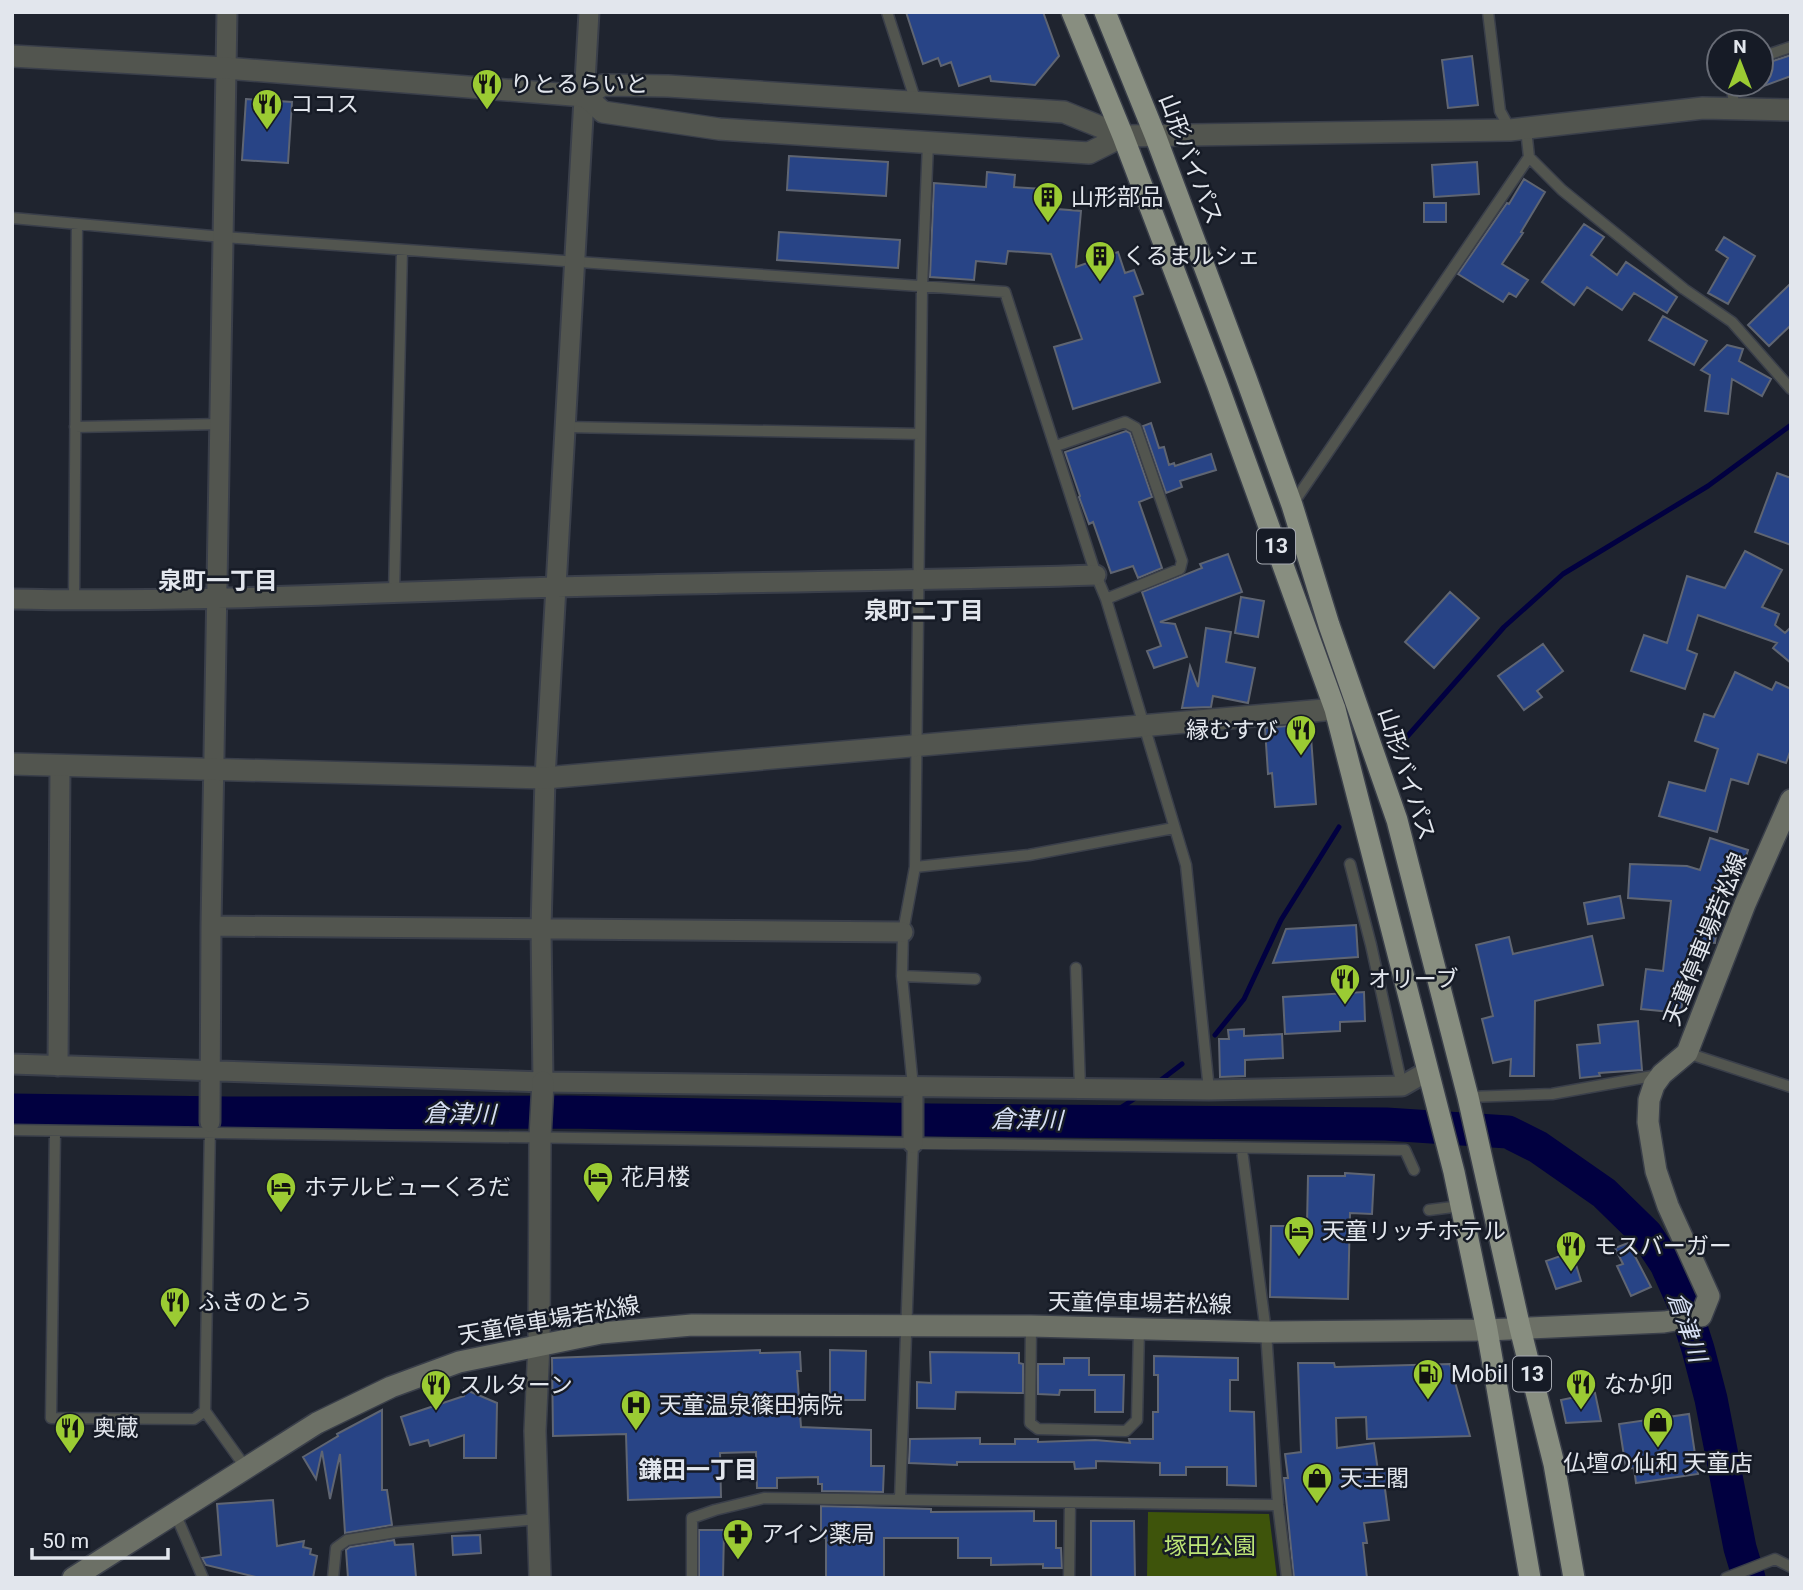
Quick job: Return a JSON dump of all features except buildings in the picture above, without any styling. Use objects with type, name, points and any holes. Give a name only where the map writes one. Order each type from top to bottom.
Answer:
[{"type":"highway","name":"13","points":[[1072,12],[1123,136],[1217,383],[1335,709],[1454,1172],[1486,1330],[1530,1578]]},
{"type":"highway","name":"山形バイパス","points":[[1105,12],[1155,135],[1292,505],[1329,625],[1397,820],[1465,1089],[1554,1464],[1574,1578]]},
{"type":"main road","name":"天童停車場若松線","points":[[73,1578],[317,1423],[391,1387],[459,1362],[601,1333],[692,1325],[1031,1326],[1266,1332],[1486,1330],[1664,1322],[1701,1316],[1709,1296],[1668,1206],[1656,1171],[1648,1122],[1649,1100],[1654,1085],[1662,1074],[1687,1054],[1745,905],[1791,800]]},
{"type":"street","points":[[210,1127],[227,12]]},
{"type":"street","points":[[540,1578],[535,1431],[539,1344],[540,1138],[543,1082],[541,928],[545,778],[590,12]]},
{"type":"street","points":[[12,56],[225,68],[585,96],[603,85],[616,85],[1064,112],[1123,136],[1518,129],[1677,110],[1791,110]]},
{"type":"street","points":[[585,96],[603,112],[719,129],[1089,153],[1123,136]]},
{"type":"street","points":[[12,599],[216,599],[556,587],[1096,575]]},
{"type":"street","points":[[12,764],[545,778],[1144,728],[1335,709]]},
{"type":"street","points":[[58,1066],[60,766]]},
{"type":"street","points":[[211,926],[903,932]]},
{"type":"street","points":[[12,1064],[210,1075],[913,1092],[1402,1086],[1427,1071]]},
{"type":"street","points":[[913,1092],[913,1139]]},
{"type":"lane","points":[[887,12],[916,102]]},
{"type":"lane","points":[[1488,12],[1500,111],[1518,129],[1529,157],[1562,190],[1684,289],[1732,322],[1791,389]]},
{"type":"lane","points":[[1733,98],[1734,108]]},
{"type":"lane","points":[[913,1092],[902,976],[903,932],[915,867],[922,288],[928,142]]},
{"type":"lane","points":[[1292,505],[1529,157]]},
{"type":"lane","points":[[12,218],[223,237],[1005,292],[1106,599],[1186,865],[1209,1090]]},
{"type":"lane","points":[[74,600],[77,224]]},
{"type":"lane","points":[[394,594],[402,250]]},
{"type":"lane","points":[[1056,446],[1125,422],[1136,428],[1182,561],[1180,569],[1106,599]]},
{"type":"lane","points":[[75,427],[221,424]]},
{"type":"lane","points":[[566,427],[920,434]]},
{"type":"lane","points":[[915,867],[1029,855],[1174,828]]},
{"type":"lane","points":[[1350,864],[1402,1086]]},
{"type":"lane","points":[[1076,968],[1080,1088]]},
{"type":"lane","points":[[902,976],[975,979]]},
{"type":"lane","points":[[1687,1054],[1791,1087]]},
{"type":"lane","points":[[1465,1089],[1552,1094],[1662,1074]]},
{"type":"lane","points":[[210,1127],[205,1411],[246,1469]]},
{"type":"lane","points":[[12,1130],[210,1127],[540,1138],[913,1139],[1242,1150],[1405,1150],[1414,1170]]},
{"type":"lane","points":[[55,1131],[51,1418],[194,1419],[205,1411]]},
{"type":"lane","points":[[900,1500],[913,1139]]},
{"type":"lane","points":[[1242,1150],[1266,1332],[1278,1505],[1287,1578]]},
{"type":"lane","points":[[1429,1210],[1461,1206]]},
{"type":"lane","points":[[1031,1326],[1030,1423],[1038,1429],[1126,1431],[1137,1420],[1139,1329]]},
{"type":"lane","points":[[692,1578],[692,1518],[764,1498],[1278,1505]]},
{"type":"lane","points":[[1069,1578],[1070,1503]]},
{"type":"lane","points":[[175,1513],[203,1578]]},
{"type":"lane","points":[[333,1578],[336,1548],[347,1540],[396,1532],[538,1519]]},
{"type":"lane","points":[[1726,1578],[1775,1559],[1791,1567]]},
{"type":"green space","name":"塚田公園","points":[[1148,1512],[1269,1514],[1277,1578],[1147,1578]]},
{"type":"waterway","points":[[1405,739],[1504,627],[1563,574],[1708,486],[1791,425]]},
{"type":"waterway","points":[[1215,1035],[1244,999],[1281,920],[1339,827]]},
{"type":"waterway","points":[[1157,1083],[1182,1064]]},
{"type":"waterway","points":[[1102,1120],[1137,1097]]},
{"type":"waterway","name":"倉津川","points":[[12,1110],[227,1113],[569,1112],[931,1120],[1386,1124],[1508,1132],[1538,1147],[1604,1193],[1646,1234],[1666,1264],[1683,1302],[1698,1349],[1711,1399],[1740,1548],[1749,1578]]},
{"type":"place","name":"りとるらいと","points":[[487,111]]},
{"type":"place","name":"ココス","points":[[267,131]]},
{"type":"place","name":"山形部品","points":[[1048,224]]},
{"type":"place","name":"くるまルシェ","points":[[1100,283]]},
{"type":"place","name":"縁むすび","points":[[1301,757]]},
{"type":"place","name":"オリーブ","points":[[1345,1006]]},
{"type":"place","name":"花月楼","points":[[598,1204]]},
{"type":"place","name":"ホテルビューくろだ","points":[[281,1214]]},
{"type":"place","name":"天童リッチホテル","points":[[1299,1258]]},
{"type":"place","name":"モスバーガー","points":[[1571,1273]]},
{"type":"place","name":"ふきのとう","points":[[175,1329]]},
{"type":"place","name":"Mobil","points":[[1428,1401]]},
{"type":"place","name":"なか卯","points":[[1581,1411]]},
{"type":"place","name":"スルターン","points":[[436,1412]]},
{"type":"place","name":"天童温泉篠田病院","points":[[636,1432]]},
{"type":"place","name":"仏壇の仙和 天童店","points":[[1658,1449]]},
{"type":"place","name":"奥蔵","points":[[70,1455]]},
{"type":"place","name":"天王閣","points":[[1317,1505]]},
{"type":"place","name":"アイン薬局","points":[[738,1561]]},
{"type":"district","name":"泉町一丁目","points":[[218,581]]},
{"type":"district","name":"泉町二丁目","points":[[924,611]]},
{"type":"district","name":"鎌田一丁目","points":[[698,1470]]}]
